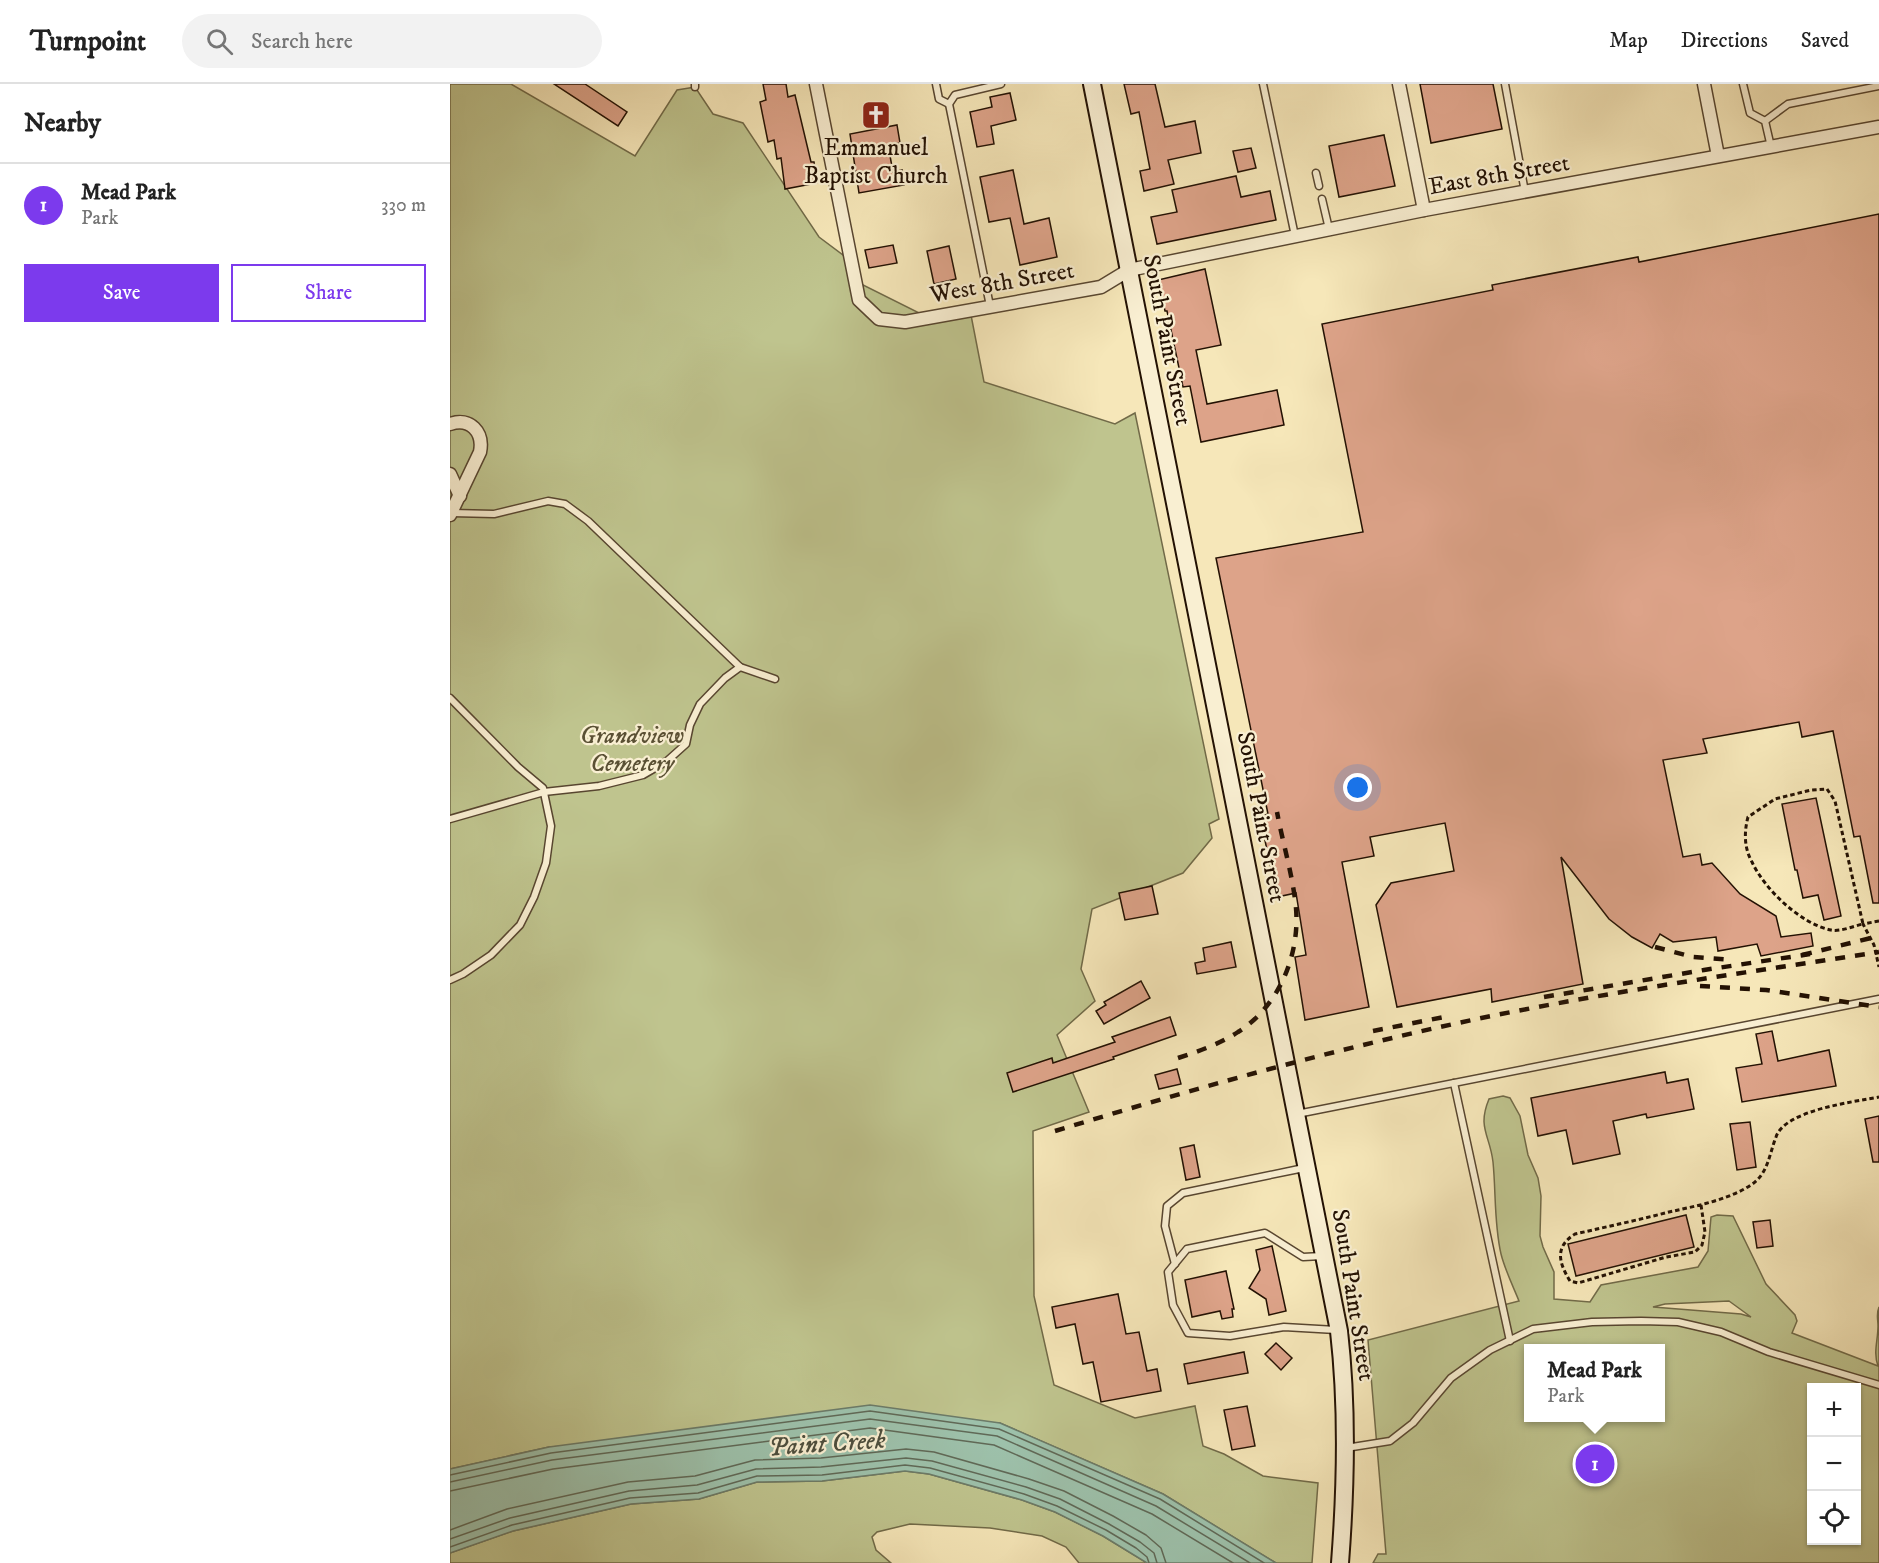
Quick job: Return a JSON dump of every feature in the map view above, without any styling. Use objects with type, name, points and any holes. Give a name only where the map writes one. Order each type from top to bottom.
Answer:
[{"type":"main road","name":"South Paint Street","points":[[1092,84],[1340,1331],[1346,1406],[1340,1563]]},
{"type":"street","name":"West 8th Street","points":[[816,84],[859,300],[879,318],[905,322],[1101,287],[1129,270]]},
{"type":"street","points":[[1399,84],[1424,210]]},
{"type":"street","points":[[1704,84],[1718,156]]},
{"type":"street","name":"East 8th Street","points":[[1129,270],[1424,210],[1879,127]]},
{"type":"street","points":[[450,424],[460,421],[468,423],[476,428],[482,444],[451,514]]},
{"type":"street","points":[[450,474],[460,496]]},
{"type":"lane","points":[[936,84],[939,99],[949,104]]},
{"type":"lane","points":[[990,307],[949,104],[955,94],[1001,84]]},
{"type":"lane","points":[[1263,84],[1295,236]]},
{"type":"lane","points":[[1505,84],[1525,192]]},
{"type":"lane","points":[[1743,84],[1750,113],[1765,121],[1772,147]]},
{"type":"lane","points":[[1765,121],[1788,104],[1879,86]]},
{"type":"lane","points":[[1316,173],[1319,186]]},
{"type":"lane","points":[[1322,199],[1329,229]]},
{"type":"lane","points":[[451,514],[494,514],[548,501],[566,504],[588,520],[740,667],[775,679]]},
{"type":"lane","points":[[450,819],[544,792],[599,786],[643,775],[667,761],[687,744],[690,725],[700,704],[725,678],[740,667]]},
{"type":"lane","points":[[450,698],[518,767],[543,788],[551,826],[546,863],[534,897],[520,925],[490,955],[463,974],[450,980]]},
{"type":"lane","points":[[1296,1114],[1879,999]]},
{"type":"lane","points":[[1454,1083],[1510,1341]]},
{"type":"lane","points":[[1175,1264],[1165,1226],[1167,1206],[1183,1193],[1307,1168]]},
{"type":"lane","points":[[1326,1255],[1303,1257],[1265,1233],[1187,1249],[1168,1272],[1173,1305],[1188,1333],[1230,1336],[1284,1327],[1340,1331]]},
{"type":"lane","points":[[1346,1448],[1390,1441],[1413,1423],[1451,1378],[1490,1350],[1533,1329],[1592,1322],[1678,1322],[1721,1332],[1769,1352],[1879,1385]]},
{"type":"path","points":[[1879,921],[1863,924],[1833,931],[1807,922],[1770,890],[1751,861],[1744,833],[1748,817],[1775,799],[1812,790],[1827,789],[1835,801],[1863,924],[1874,945],[1879,967]]},
{"type":"path","points":[[1701,1205],[1705,1232],[1702,1245],[1695,1252],[1666,1257],[1578,1283],[1570,1281],[1563,1270],[1561,1248],[1564,1241],[1575,1234],[1701,1205],[1735,1193],[1752,1184],[1765,1171],[1776,1135],[1783,1125],[1803,1114],[1879,1097]]},
{"type":"green space","name":"Grandview Cemetery","points":[[450,84],[511,84],[635,156],[677,90],[695,87],[713,114],[743,123],[819,237],[851,261],[855,281],[929,318],[970,310],[984,382],[1115,424],[1135,413],[1219,819],[1209,824],[1212,838],[1183,873],[1092,909],[1081,969],[1095,1001],[1057,1035],[1089,1112],[1033,1131],[1034,1296],[1054,1385],[1135,1418],[1195,1406],[1203,1446],[1224,1454],[1263,1476],[1318,1483],[1312,1563],[1276,1563],[1163,1494],[1000,1423],[549,1447],[450,1469]]},
{"type":"green space","points":[[1503,1096],[1510,1098],[1520,1116],[1528,1155],[1538,1178],[1541,1196],[1540,1236],[1554,1272],[1554,1299],[1590,1302],[1601,1285],[1698,1267],[1708,1251],[1711,1217],[1717,1215],[1733,1216],[1766,1284],[1795,1315],[1797,1321],[1792,1333],[1878,1366],[1876,1351],[1879,1307],[1879,1563],[1373,1563],[1378,1554],[1386,1554],[1368,1340],[1519,1301],[1501,1254],[1496,1220],[1493,1162],[1484,1117],[1489,1099]],"holes":[[[1729,1301],[1751,1317],[1741,1314],[1653,1307],[1665,1304]]]},
{"type":"green space","points":[[905,1471],[929,1474],[1022,1500],[1055,1512],[1103,1536],[1147,1563],[1079,1563],[1066,1547],[1042,1536],[990,1528],[910,1524],[877,1532],[872,1537],[876,1550],[891,1563],[450,1563],[450,1553],[513,1531],[631,1504],[699,1499],[757,1482],[822,1481]]},
{"type":"water","name":"Paint Creek","points":[[870,1405],[1000,1423],[1163,1494],[1276,1563],[1147,1563],[1103,1536],[1055,1512],[1022,1500],[929,1474],[905,1471],[822,1481],[757,1482],[699,1499],[631,1504],[513,1531],[450,1553],[450,1469],[549,1447]]},
{"type":"building","points":[[554,84],[585,84],[627,112],[618,126]]},
{"type":"building","points":[[763,84],[786,84],[788,97],[795,95],[811,162],[814,162],[817,183],[785,189],[781,158],[777,159],[774,140],[768,142],[760,102],[766,100]]},
{"type":"building","points":[[1124,84],[1155,84],[1165,127],[1195,121],[1201,153],[1168,160],[1174,184],[1144,191],[1140,171],[1150,169],[1139,112],[1131,114]]},
{"type":"building","points":[[1420,84],[1493,84],[1502,129],[1431,143]]},
{"type":"building","points":[[1010,93],[1016,120],[991,126],[994,144],[977,147],[970,112],[992,107],[990,97]]},
{"type":"building","points":[[897,125],[900,143],[888,145],[893,172],[902,170],[904,185],[859,193],[850,134]]},
{"type":"building","points":[[1384,135],[1395,186],[1339,197],[1329,146]]},
{"type":"building","points":[[1251,148],[1256,168],[1238,172],[1233,151]]},
{"type":"building","points":[[1013,170],[1024,224],[1049,218],[1057,257],[1020,265],[1010,218],[989,222],[980,177]]},
{"type":"building","points":[[1236,176],[1241,197],[1270,191],[1276,220],[1157,244],[1151,217],[1177,212],[1172,190]]},
{"type":"building","points":[[1879,214],[1879,903],[1873,903],[1860,836],[1854,837],[1833,731],[1802,737],[1799,722],[1703,739],[1707,753],[1663,760],[1683,857],[1700,854],[1702,865],[1712,863],[1740,894],[1776,916],[1781,937],[1811,933],[1813,946],[1761,956],[1757,944],[1718,951],[1716,937],[1673,942],[1660,934],[1652,948],[1632,937],[1609,919],[1561,857],[1583,984],[1492,1002],[1491,989],[1397,1007],[1376,905],[1391,883],[1454,871],[1445,823],[1370,837],[1374,856],[1342,862],[1369,1007],[1305,1020],[1295,957],[1306,955],[1296,893],[1277,897],[1260,817],[1268,814],[1216,558],[1363,532],[1322,324],[1493,290],[1492,285],[1638,257],[1639,262]]},
{"type":"building","points":[[893,245],[897,263],[869,268],[865,250]]},
{"type":"building","points":[[949,246],[956,279],[934,284],[927,251]]},
{"type":"building","points":[[1205,269],[1221,345],[1196,350],[1207,404],[1277,390],[1284,425],[1201,442],[1190,386],[1183,387],[1158,280]]},
{"type":"building","points":[[1816,798],[1841,916],[1824,920],[1818,895],[1803,898],[1782,804]]},
{"type":"building","points":[[1152,886],[1158,914],[1125,920],[1119,893]]},
{"type":"building","points":[[1231,942],[1236,967],[1197,974],[1195,963],[1205,961],[1203,948]]},
{"type":"building","points":[[1141,981],[1150,998],[1104,1024],[1096,1011],[1106,1005],[1104,1002]]},
{"type":"building","points":[[1170,1017],[1176,1035],[1113,1057],[1114,1059],[1013,1092],[1007,1073],[1052,1058],[1053,1063],[1115,1042],[1112,1037]]},
{"type":"building","points":[[1772,1031],[1778,1061],[1829,1050],[1836,1086],[1742,1102],[1736,1068],[1762,1064],[1756,1034]]},
{"type":"building","points":[[1177,1069],[1181,1084],[1159,1089],[1155,1075]]},
{"type":"building","points":[[1665,1072],[1667,1083],[1688,1079],[1694,1109],[1647,1118],[1646,1114],[1613,1121],[1620,1154],[1573,1164],[1566,1130],[1538,1136],[1531,1098]]},
{"type":"building","points":[[1879,1116],[1879,1162],[1873,1162],[1865,1119]]},
{"type":"building","points":[[1750,1122],[1756,1167],[1737,1170],[1730,1124]]},
{"type":"building","points":[[1194,1145],[1200,1177],[1186,1180],[1180,1148]]},
{"type":"building","points":[[1686,1215],[1694,1247],[1576,1276],[1568,1244]]},
{"type":"building","points":[[1770,1220],[1773,1246],[1757,1248],[1753,1222]]},
{"type":"building","points":[[1272,1246],[1286,1311],[1269,1315],[1266,1299],[1249,1288],[1260,1270],[1256,1250]]},
{"type":"building","points":[[1226,1271],[1234,1309],[1232,1309],[1233,1317],[1222,1319],[1220,1311],[1192,1317],[1185,1280]]},
{"type":"building","points":[[1118,1294],[1126,1334],[1139,1332],[1147,1371],[1157,1369],[1161,1391],[1101,1402],[1093,1362],[1083,1364],[1075,1324],[1056,1328],[1052,1307]]},
{"type":"building","points":[[1276,1343],[1292,1358],[1281,1370],[1265,1354]]},
{"type":"building","points":[[1244,1352],[1248,1373],[1188,1384],[1184,1364]]},
{"type":"building","points":[[1247,1406],[1255,1446],[1232,1450],[1224,1410]]},
{"type":"railway","points":[[1178,1058],[1201,1050],[1238,1032],[1265,1008],[1284,978],[1294,944],[1296,908],[1277,812]]},
{"type":"railway","points":[[1802,955],[1879,936]]},
{"type":"railway","points":[[1655,947],[1693,957],[1733,960]]},
{"type":"railway","points":[[1055,1131],[1262,1071],[1472,1020],[1624,992],[1879,952]]},
{"type":"railway","points":[[1544,997],[1810,954]]},
{"type":"railway","points":[[1700,986],[1766,990],[1879,1007]]},
{"type":"railway","points":[[1373,1031],[1444,1017]]},
{"type":"place","name":"Emmanuel Baptist Church","points":[[876,115]]},
{"type":"place","name":"Mead Park","points":[[1595,1464]]}]
